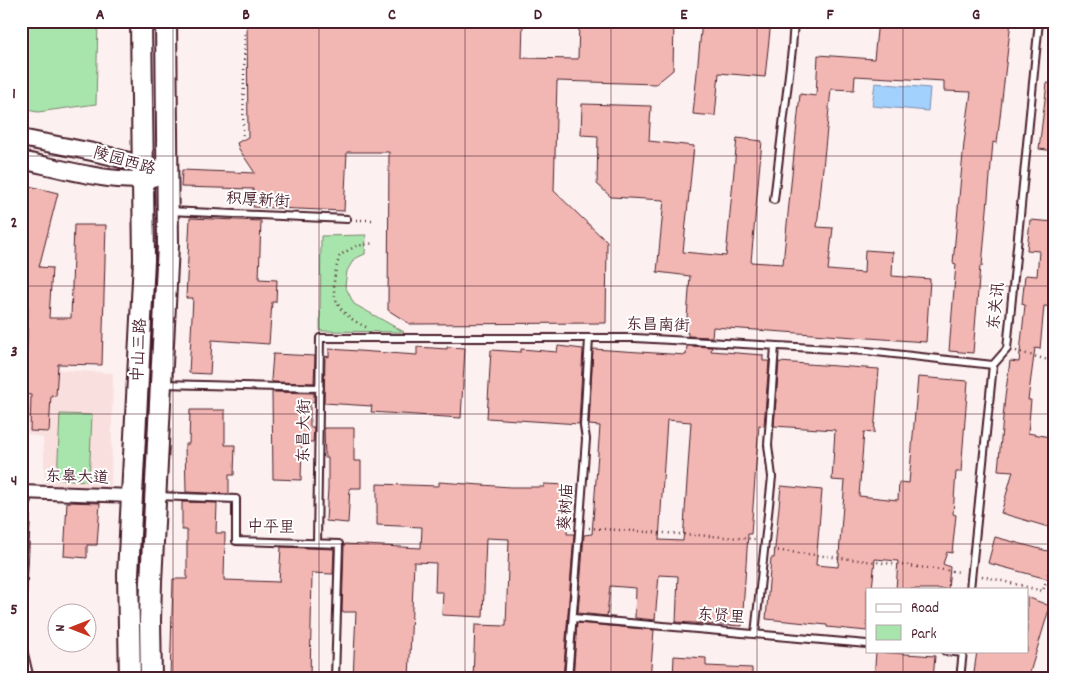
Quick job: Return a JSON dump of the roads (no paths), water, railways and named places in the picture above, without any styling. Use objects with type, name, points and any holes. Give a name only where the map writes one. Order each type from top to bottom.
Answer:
[{"type":"main road","name":"中山三路","points":[[130,679],[128,582],[143,276],[141,21]]},
{"type":"main road","name":"中山三路","points":[[151,679],[150,620],[162,384],[168,211],[166,21]]},
{"type":"street","name":"陵园西路","points":[[21,138],[102,154],[143,172]]},
{"type":"street","name":"陵园西路","points":[[21,160],[100,176],[143,172],[168,175]]},
{"type":"street","name":"东皋大道","points":[[24,492],[132,496]]},
{"type":"lane","points":[[774,200],[794,21]]},
{"type":"lane","name":"东关讯","points":[[993,365],[1007,349],[1039,21]]},
{"type":"lane","name":"积厚新街","points":[[168,211],[348,219]]},
{"type":"lane","name":"东昌南街","points":[[320,388],[320,338],[635,338],[867,351],[993,365]]},
{"type":"lane","name":"葵树庙","points":[[568,679],[586,439],[584,426],[589,338]]},
{"type":"lane","points":[[755,634],[772,477],[768,445],[775,346]]},
{"type":"lane","points":[[970,588],[993,365]]},
{"type":"lane","name":"东昌大街","points":[[162,384],[320,388],[318,543]]},
{"type":"lane","points":[[21,623],[24,492]]},
{"type":"lane","name":"中平里","points":[[156,496],[236,499],[236,541],[339,544],[335,679]]},
{"type":"lane","name":"东贤里","points":[[573,618],[866,644]]},
{"type":"lane","points":[[21,641],[30,679]]},
{"type":"lane","points":[[960,679],[963,652]]},
{"type":"water","points":[[875,83],[930,88],[928,111],[872,106]]}]
